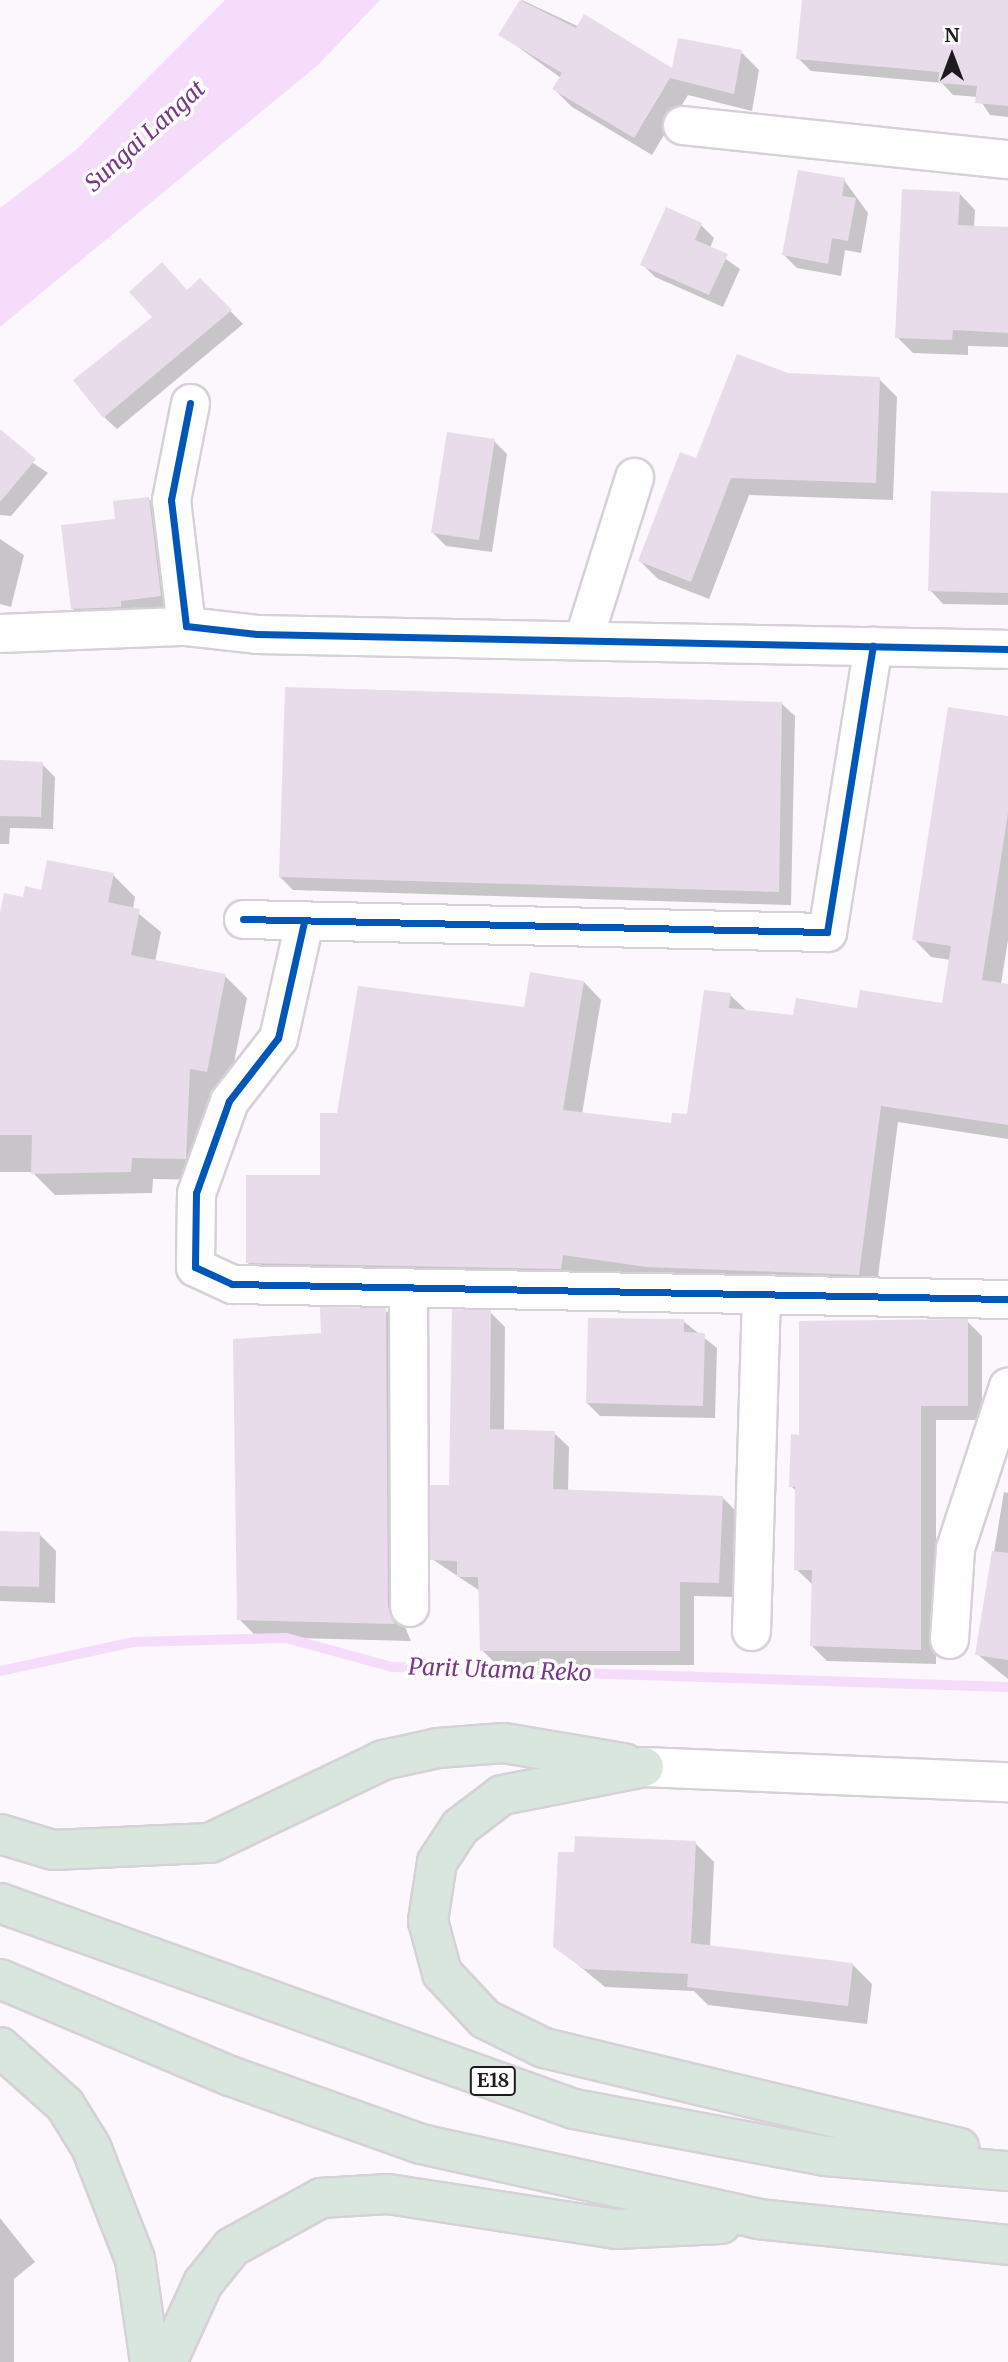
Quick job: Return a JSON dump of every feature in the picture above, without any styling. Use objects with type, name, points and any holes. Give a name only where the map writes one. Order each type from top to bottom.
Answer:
[{"type":"highway","points":[[0,1834],[52,1850],[211,1843],[383,1760],[438,1748],[504,1743],[644,1767]]},
{"type":"highway","points":[[644,1767],[502,1795],[460,1827],[437,1862],[428,1921],[451,1982],[485,2019],[544,2048],[1008,2160]]},
{"type":"highway","name":"E18","points":[[0,1903],[574,2109],[824,2156],[1008,2171]]},
{"type":"highway","points":[[0,1979],[230,2076],[421,2144],[758,2219],[1008,2245]]},
{"type":"highway","points":[[0,2047],[65,2105],[91,2147],[135,2259],[150,2362]]},
{"type":"highway","points":[[167,2362],[203,2283],[232,2247],[321,2198],[388,2194],[616,2229],[681,2230],[758,2219]]},
{"type":"street","points":[[682,125],[1008,159]]},
{"type":"street","points":[[186,626],[170,500],[190,403]]},
{"type":"street","points":[[583,640],[634,477]]},
{"type":"street","points":[[0,633],[186,626],[257,634],[1008,649]]},
{"type":"street","points":[[243,919],[827,932],[873,646]]},
{"type":"street","points":[[304,922],[278,1038],[229,1101],[196,1193],[195,1267],[232,1284],[1008,1299]]},
{"type":"street","points":[[408,1287],[410,1607]]},
{"type":"street","points":[[751,1631],[761,1294]]},
{"type":"street","points":[[949,1639],[955,1548],[1008,1386]]},
{"type":"street","points":[[644,1767],[1008,1782]]},
{"type":"water","name":"Sungai Langat","points":[[225,0],[380,0],[318,65],[0,327],[0,208],[76,150]]},
{"type":"building","points":[[520,0],[576,28],[584,14],[672,68],[678,38],[742,50],[734,94],[670,78],[634,138],[552,89],[562,73],[498,35]]},
{"type":"building","points":[[802,0],[1008,0],[1008,106],[975,103],[977,86],[938,83],[939,72],[796,59]]},
{"type":"building","points":[[798,170],[845,178],[842,196],[856,198],[848,241],[832,238],[828,264],[782,255]]},
{"type":"building","points":[[902,189],[960,192],[958,225],[1008,227],[1008,333],[953,330],[952,340],[895,338]]},
{"type":"building","points":[[666,207],[702,223],[695,240],[728,254],[709,295],[640,265]]},
{"type":"building","points":[[162,262],[187,290],[200,278],[232,310],[103,418],[73,380],[152,317],[129,292]]},
{"type":"building","points":[[737,354],[788,373],[880,377],[876,483],[731,478],[691,582],[638,561],[680,452],[696,458]]},
{"type":"building","points":[[0,429],[36,459],[0,502]]},
{"type":"building","points":[[447,432],[495,439],[479,540],[431,533]]},
{"type":"building","points":[[931,491],[1008,493],[1008,593],[928,591]]},
{"type":"building","points":[[149,497],[161,596],[121,601],[121,607],[71,609],[61,525],[115,519],[113,501]]},
{"type":"building","points":[[285,687],[782,702],[779,892],[279,877]]},
{"type":"building","points":[[948,707],[1008,716],[1008,813],[982,980],[1008,984],[1008,1125],[881,1106],[859,1275],[647,1267],[563,1255],[561,1269],[246,1263],[246,1175],[320,1175],[320,1113],[337,1113],[358,986],[524,1007],[530,972],[584,981],[563,1110],[671,1123],[672,1113],[687,1114],[704,990],[731,993],[729,1008],[793,1015],[796,998],[857,1008],[860,990],[942,1003],[951,946],[912,940]]},
{"type":"building","points":[[0,760],[43,762],[41,817],[0,816]]},
{"type":"building","points":[[47,860],[114,873],[108,902],[140,909],[131,955],[226,974],[207,1072],[190,1069],[186,1159],[132,1158],[131,1172],[31,1174],[32,1135],[0,1135],[0,912],[4,893],[23,897],[25,886],[41,890]]},
{"type":"building","points":[[320,1307],[386,1308],[388,1607],[395,1624],[237,1620],[233,1339],[321,1333]]},
{"type":"building","points":[[452,1309],[491,1310],[490,1429],[555,1431],[553,1489],[723,1496],[719,1583],[680,1582],[680,1651],[480,1651],[478,1577],[457,1577],[457,1561],[430,1560],[430,1485],[449,1485]]},
{"type":"building","points":[[588,1318],[684,1319],[684,1332],[705,1333],[703,1406],[586,1403]]},
{"type":"building","points":[[968,1319],[968,1406],[921,1406],[921,1650],[810,1646],[812,1570],[794,1570],[795,1487],[789,1487],[791,1434],[799,1435],[799,1321]]},
{"type":"building","points":[[0,1531],[40,1532],[39,1587],[0,1586]]},
{"type":"building","points":[[992,1551],[1008,1553],[1008,1660],[975,1655]]},
{"type":"building","points":[[575,1836],[696,1841],[691,1943],[853,1963],[848,2006],[687,1987],[688,1974],[584,1969],[553,1947],[558,1852],[574,1852]]},
{"type":"waterway","name":"Parit Utama Reko","points":[[0,1671],[133,1642],[286,1638],[392,1667],[1008,1687]]},
{"type":"cycle path","points":[[190,403],[171,500],[186,626],[257,634],[1008,649]]},
{"type":"cycle path","points":[[243,919],[827,932],[873,646]]},
{"type":"cycle path","points":[[304,922],[278,1038],[229,1101],[196,1193],[195,1267],[232,1284],[1008,1299]]}]
